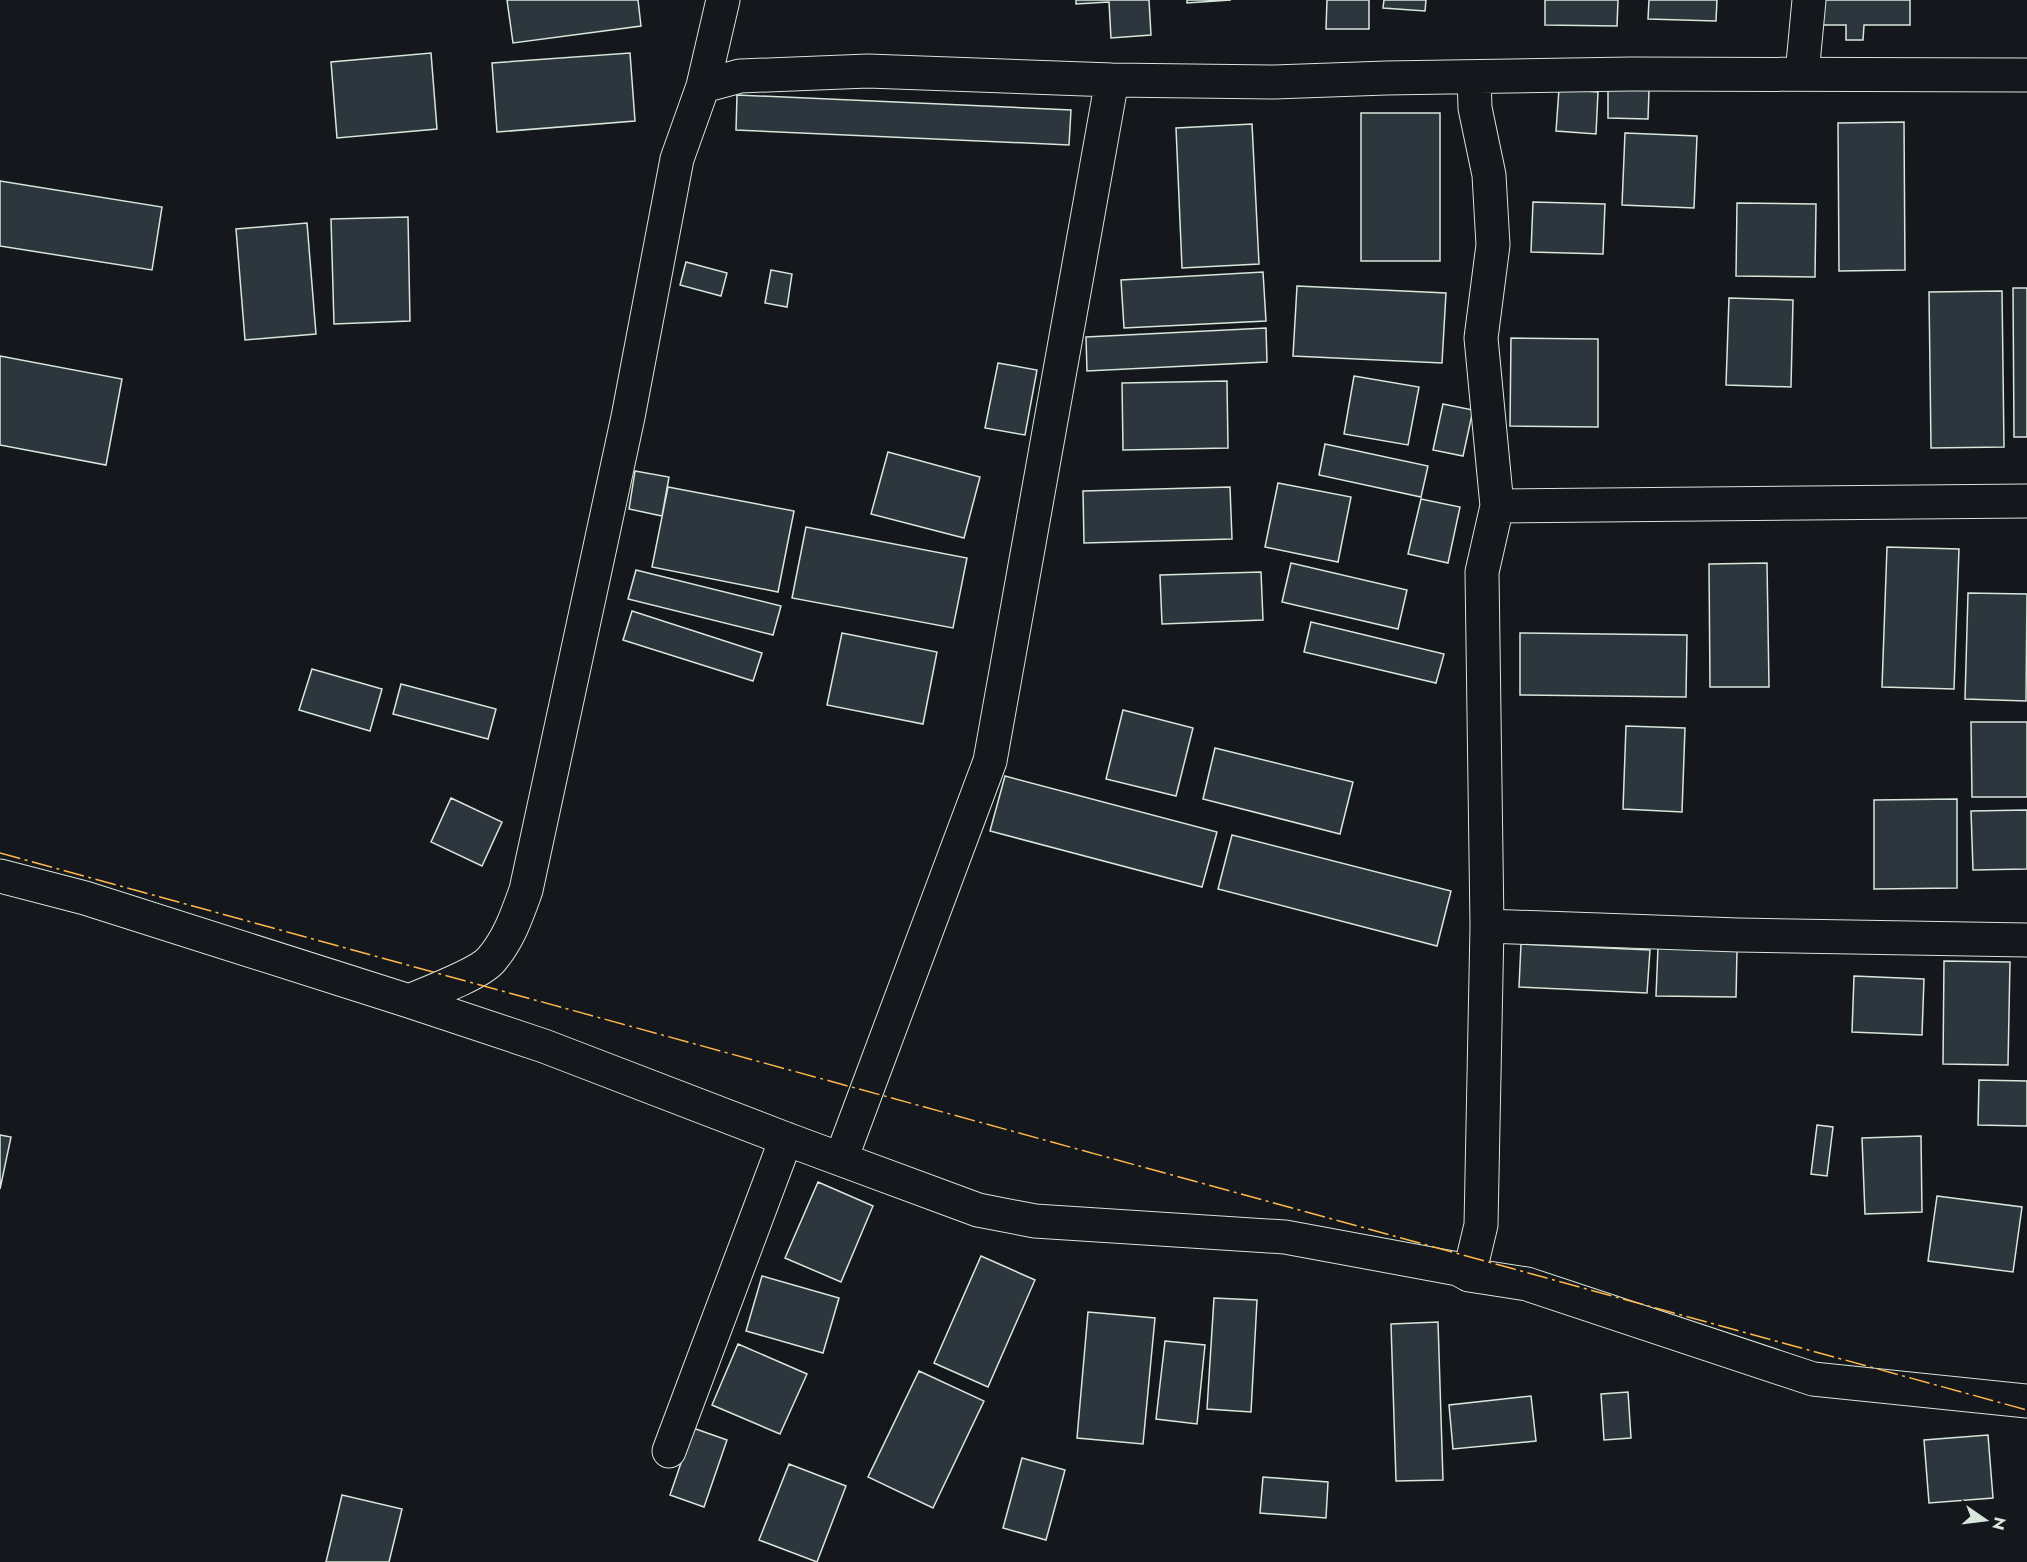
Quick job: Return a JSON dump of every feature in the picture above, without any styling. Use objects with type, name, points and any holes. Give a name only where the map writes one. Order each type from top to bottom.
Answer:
[{"type":"street","points":[[409,1001],[454,982],[490,962],[512,929],[526,890],[628,417],[677,159],[703,86],[723,0]]},
{"type":"street","points":[[1802,74],[1809,0]]},
{"type":"street","points":[[703,86],[740,76],[868,71],[1112,80],[1274,82],[1473,77],[1802,74],[2027,75]]},
{"type":"street","points":[[1469,1275],[1481,1225],[1487,926],[1482,572],[1497,506],[1481,338],[1493,233],[1489,175],[1475,108],[1473,77]]},
{"type":"street","points":[[841,1159],[990,761],[1112,80]]},
{"type":"street","points":[[1497,506],[2027,501]]},
{"type":"street","points":[[0,876],[85,898],[544,1046],[978,1210],[1035,1221],[1285,1237],[1458,1269],[1469,1275],[1527,1284],[1813,1379],[2027,1401]]},
{"type":"street","points":[[1487,926],[1738,935],[2027,940]]},
{"type":"street","points":[[669,1451],[786,1139]]},
{"type":"building","points":[[507,0],[638,0],[641,26],[513,43]]},
{"type":"building","points":[[1076,0],[1149,0],[1151,35],[1111,38],[1109,2],[1076,4]]},
{"type":"building","points":[[1187,0],[1231,0],[1187,3]]},
{"type":"building","points":[[1327,0],[1369,0],[1369,29],[1326,29]]},
{"type":"building","points":[[1384,0],[1426,0],[1425,11],[1383,8]]},
{"type":"building","points":[[1545,0],[1618,0],[1617,26],[1545,25]]},
{"type":"building","points":[[1649,0],[1717,0],[1716,21],[1648,19]]},
{"type":"building","points":[[1823,0],[1910,0],[1910,25],[1864,25],[1863,40],[1846,40],[1846,25],[1823,25]]},
{"type":"building","points":[[431,53],[437,129],[337,138],[331,62]]},
{"type":"building","points":[[630,53],[635,121],[497,132],[492,63]]},
{"type":"building","points":[[1559,89],[1598,92],[1596,134],[1556,131]]},
{"type":"building","points":[[1608,89],[1649,90],[1648,119],[1608,118]]},
{"type":"building","points":[[737,95],[1071,110],[1069,145],[736,130]]},
{"type":"building","points":[[1361,113],[1440,113],[1440,261],[1361,261]]},
{"type":"building","points":[[1904,122],[1905,270],[1839,271],[1838,123]]},
{"type":"building","points":[[1252,124],[1259,264],[1182,268],[1176,128]]},
{"type":"building","points":[[1625,133],[1697,136],[1694,208],[1622,205]]},
{"type":"building","points":[[0,181],[162,207],[152,270],[0,246]]},
{"type":"building","points":[[1533,202],[1605,204],[1603,254],[1531,252]]},
{"type":"building","points":[[1737,203],[1816,204],[1815,277],[1736,276]]},
{"type":"building","points":[[408,217],[410,321],[334,324],[331,219]]},
{"type":"building","points":[[307,223],[316,334],[245,340],[236,229]]},
{"type":"building","points":[[686,262],[727,273],[721,296],[680,285]]},
{"type":"building","points":[[771,270],[792,274],[787,307],[765,303]]},
{"type":"building","points":[[1263,272],[1266,321],[1124,328],[1121,280]]},
{"type":"building","points":[[1297,286],[1446,293],[1442,363],[1293,356]]},
{"type":"building","points":[[2013,288],[2027,288],[2027,437],[2014,437]]},
{"type":"building","points":[[2002,291],[2004,447],[1931,448],[1929,292]]},
{"type":"building","points":[[1729,298],[1793,300],[1791,387],[1726,385]]},
{"type":"building","points":[[1266,328],[1267,362],[1087,371],[1086,337]]},
{"type":"building","points":[[1511,338],[1598,339],[1598,427],[1510,426]]},
{"type":"building","points":[[0,356],[122,379],[106,465],[0,445]]},
{"type":"building","points":[[998,363],[1037,370],[1025,435],[985,428]]},
{"type":"building","points":[[1354,376],[1419,387],[1408,445],[1344,434]]},
{"type":"building","points":[[1227,381],[1228,448],[1123,450],[1122,383]]},
{"type":"building","points":[[1443,404],[1473,410],[1463,456],[1433,450]]},
{"type":"building","points":[[1325,444],[1428,466],[1421,497],[1319,475]]},
{"type":"building","points":[[888,452],[980,477],[964,538],[871,514]]},
{"type":"building","points":[[635,471],[669,477],[662,516],[629,509]]},
{"type":"building","points":[[1278,483],[1351,497],[1338,562],[1265,547]]},
{"type":"building","points":[[668,487],[794,511],[778,592],[652,567]]},
{"type":"building","points":[[1230,487],[1232,539],[1084,543],[1083,491]]},
{"type":"building","points":[[1421,499],[1460,507],[1448,563],[1408,554]]},
{"type":"building","points":[[806,527],[967,558],[953,628],[792,598]]},
{"type":"building","points":[[1887,547],[1959,549],[1954,689],[1882,687]]},
{"type":"building","points":[[1291,563],[1407,590],[1398,629],[1282,602]]},
{"type":"building","points":[[1767,563],[1769,687],[1710,687],[1709,564]]},
{"type":"building","points":[[636,570],[781,606],[773,635],[628,599]]},
{"type":"building","points":[[1261,572],[1263,620],[1162,624],[1160,575]]},
{"type":"building","points":[[1968,593],[2027,594],[2026,701],[1965,699]]},
{"type":"building","points":[[632,611],[762,653],[753,681],[623,640]]},
{"type":"building","points":[[1311,622],[1444,654],[1436,683],[1304,652]]},
{"type":"building","points":[[842,633],[937,652],[923,724],[827,705]]},
{"type":"building","points":[[1520,633],[1687,635],[1686,697],[1520,695]]},
{"type":"building","points":[[312,669],[382,689],[370,731],[299,710]]},
{"type":"building","points":[[401,684],[496,709],[488,739],[393,714]]},
{"type":"building","points":[[1123,710],[1193,728],[1176,796],[1106,779]]},
{"type":"building","points":[[1971,722],[2027,722],[2027,797],[1972,797]]},
{"type":"building","points":[[1626,726],[1685,728],[1682,812],[1623,809]]},
{"type":"building","points":[[1215,748],[1353,782],[1340,834],[1203,799]]},
{"type":"building","points":[[1005,776],[1217,832],[1202,887],[990,831]]},
{"type":"building","points":[[451,798],[502,822],[482,866],[431,842]]},
{"type":"building","points":[[1957,799],[1957,888],[1874,889],[1874,800]]},
{"type":"building","points":[[2027,810],[2027,869],[1973,870],[1971,811]]},
{"type":"building","points":[[1232,835],[1451,891],[1437,946],[1218,889]]},
{"type":"building","points":[[1521,944],[1650,950],[1647,993],[1519,987]]},
{"type":"building","points":[[1658,948],[1737,950],[1736,997],[1656,996]]},
{"type":"building","points":[[1944,961],[2010,962],[2008,1065],[1943,1064]]},
{"type":"building","points":[[1854,976],[1924,979],[1922,1035],[1852,1032]]},
{"type":"building","points":[[1979,1080],[2027,1081],[2027,1126],[1978,1125]]},
{"type":"building","points":[[1817,1125],[1833,1127],[1827,1176],[1811,1174]]},
{"type":"building","points":[[0,1135],[11,1137],[0,1189]]},
{"type":"building","points":[[1921,1136],[1922,1212],[1865,1214],[1862,1138]]},
{"type":"building","points":[[818,1182],[873,1206],[841,1282],[785,1258]]},
{"type":"building","points":[[1937,1196],[2022,1207],[2013,1272],[1928,1261]]},
{"type":"building","points":[[981,1256],[1035,1280],[988,1387],[934,1363]]},
{"type":"building","points":[[762,1276],[839,1298],[823,1353],[746,1331]]},
{"type":"building","points":[[1214,1298],[1257,1300],[1251,1412],[1207,1409]]},
{"type":"building","points":[[1088,1312],[1155,1318],[1143,1444],[1077,1438]]},
{"type":"building","points":[[1438,1322],[1443,1480],[1396,1481],[1391,1324]]},
{"type":"building","points":[[1165,1341],[1205,1345],[1197,1424],[1156,1419]]},
{"type":"building","points":[[738,1344],[807,1374],[780,1434],[712,1405]]},
{"type":"building","points":[[919,1371],[984,1401],[933,1508],[868,1477]]},
{"type":"building","points":[[1628,1392],[1631,1438],[1604,1440],[1601,1394]]},
{"type":"building","points":[[1531,1396],[1536,1441],[1453,1449],[1449,1405]]},
{"type":"building","points":[[693,1428],[727,1440],[704,1507],[670,1495]]},
{"type":"building","points":[[1988,1435],[1993,1498],[1929,1503],[1924,1440]]},
{"type":"building","points":[[1022,1458],[1065,1470],[1046,1540],[1003,1528]]},
{"type":"building","points":[[789,1464],[846,1486],[817,1562],[759,1540]]},
{"type":"building","points":[[1263,1477],[1328,1482],[1326,1518],[1260,1513]]},
{"type":"building","points":[[342,1495],[402,1509],[389,1562],[326,1562]]},
{"type":"power","points":[[0,853],[2027,1410]]}]
